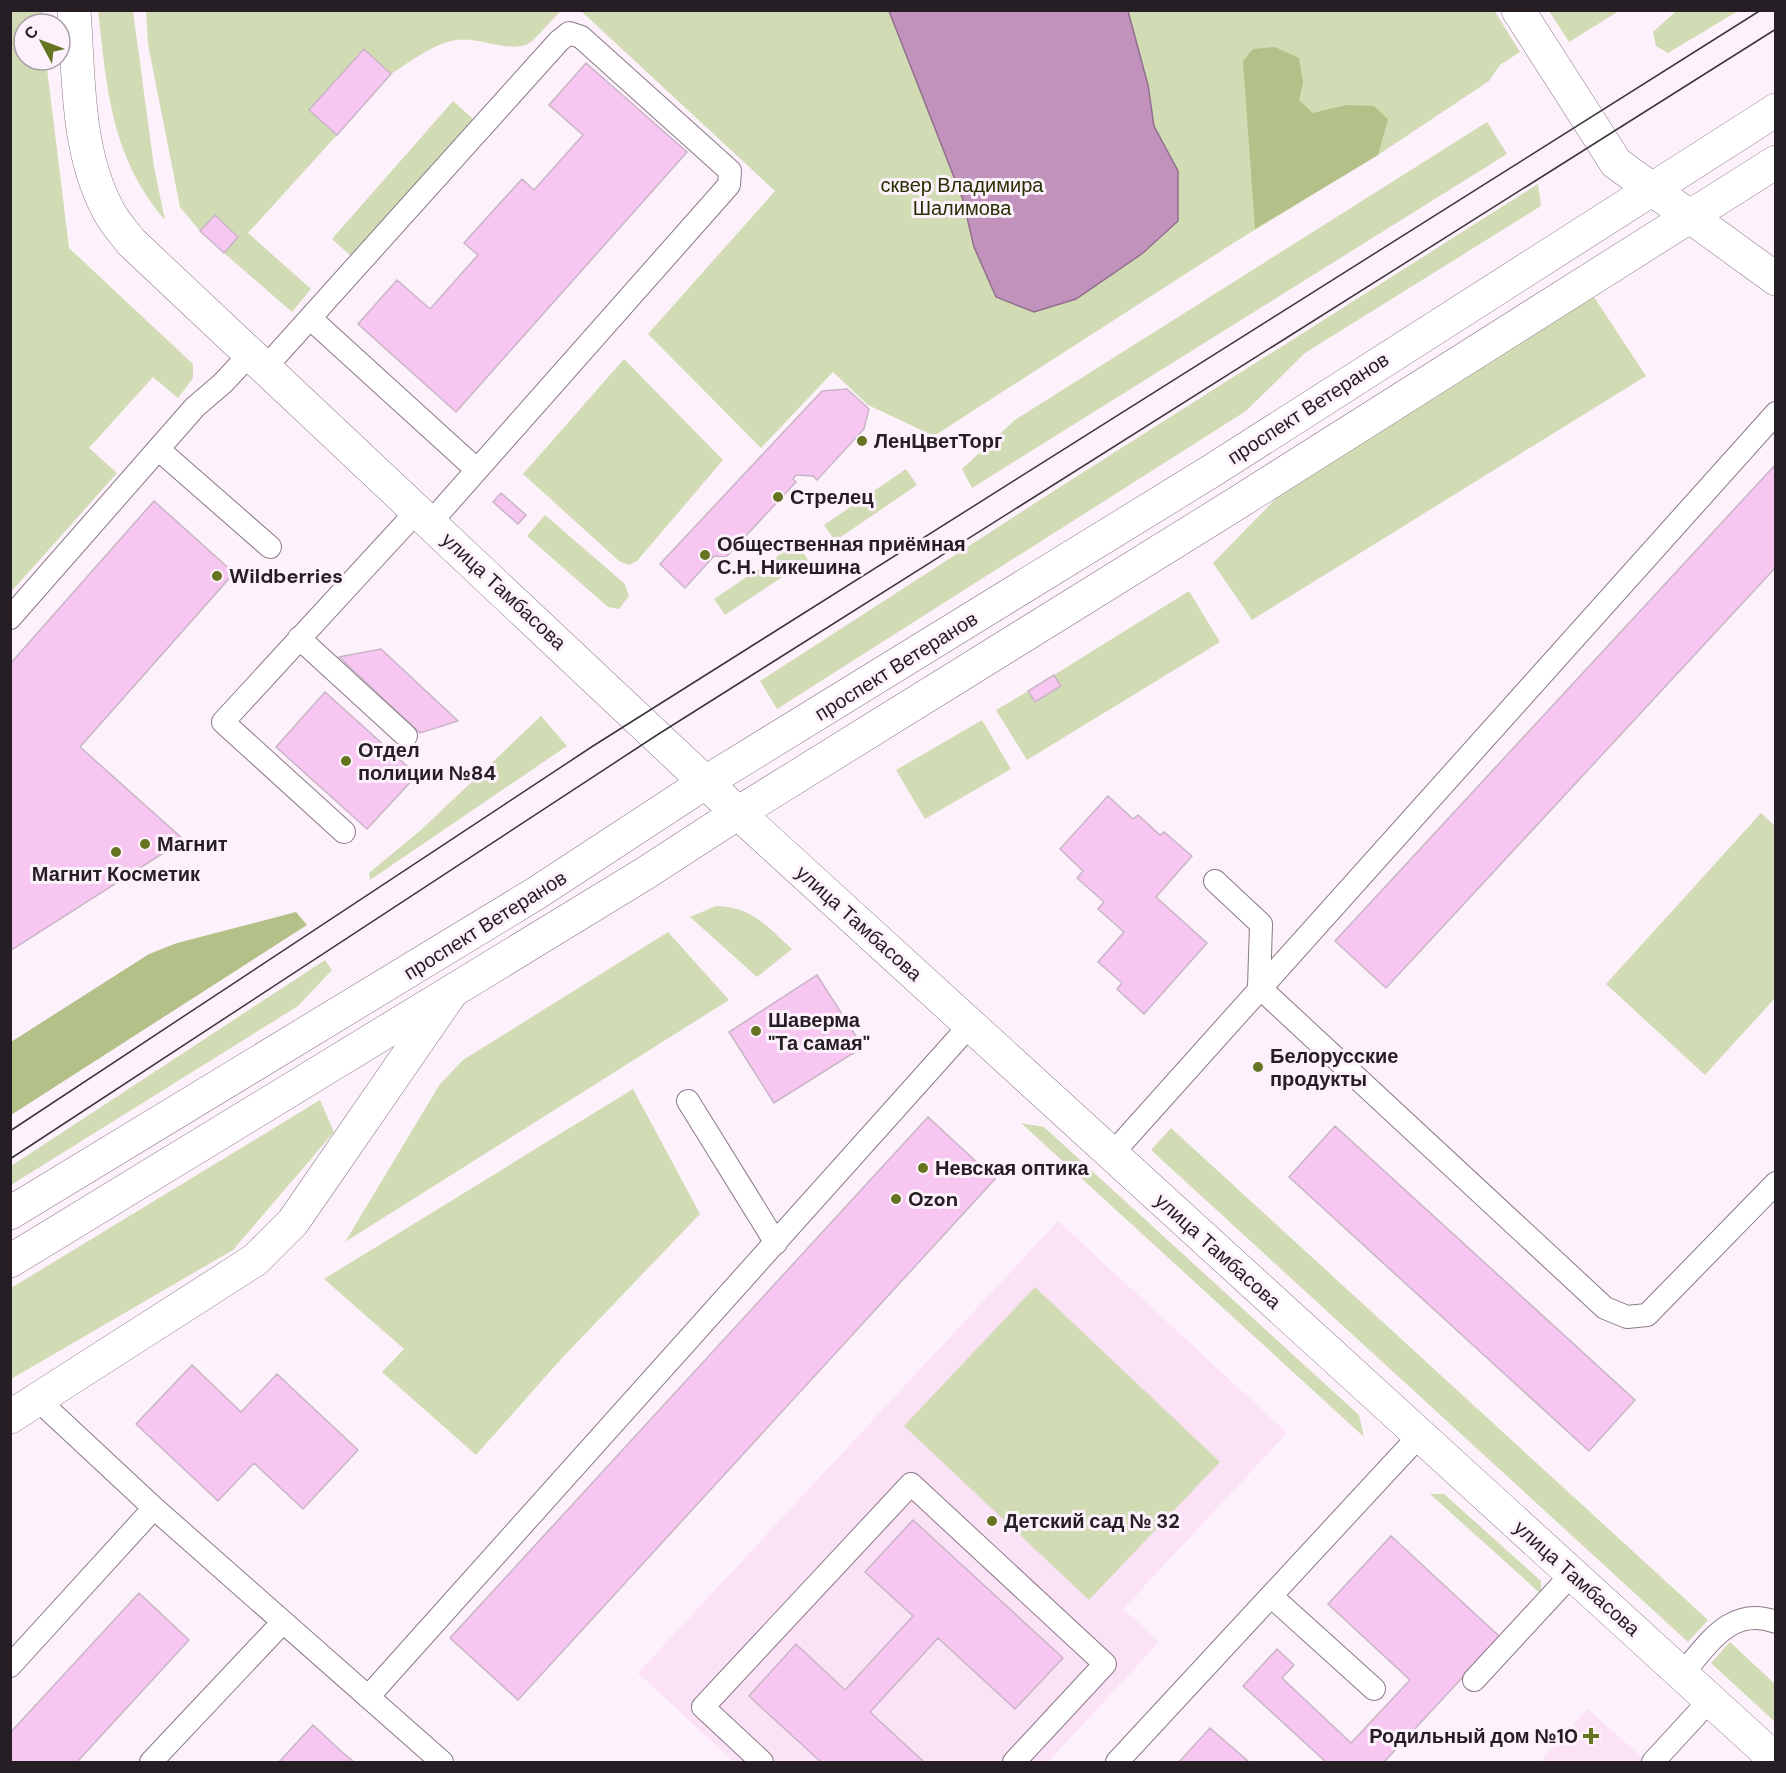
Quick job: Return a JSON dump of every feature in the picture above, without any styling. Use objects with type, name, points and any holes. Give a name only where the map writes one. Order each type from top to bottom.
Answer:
[{"type":"main road","name":"улица Тамбасова","points":[[74,10],[82,123],[91,171],[107,210],[131,242],[738,813],[1776,1760]]},
{"type":"main road","points":[[1518,10],[1616,163],[1649,190],[1776,279]]},
{"type":"main road","name":"проспект Ветеранов","points":[[10,1213],[430,959],[706,782],[1213,470],[1776,110]]},
{"type":"main road","name":"проспект Ветеранов","points":[[10,1261],[451,993],[1234,506],[1776,162]]},
{"type":"main road","points":[[10,1417],[255,1260],[293,1222],[451,993]]},
{"type":"lane","points":[[10,618],[195,407],[311,319],[559,41],[569,33],[581,37],[720,162],[729,171],[729,185],[477,470],[424,516],[299,638],[223,722],[344,832]]},
{"type":"lane","points":[[311,319],[477,470]]},
{"type":"lane","points":[[1112,1154],[1259,987],[1776,413]]},
{"type":"lane","points":[[158,449],[270,547]]},
{"type":"lane","points":[[299,638],[406,736]]},
{"type":"lane","points":[[1215,881],[1261,924],[1259,987],[1605,1308],[1627,1317],[1647,1315],[1776,1183]]},
{"type":"lane","points":[[368,1697],[970,1025]]},
{"type":"lane","points":[[688,1101],[776,1243]]},
{"type":"lane","points":[[37,1399],[282,1623],[442,1762]]},
{"type":"lane","points":[[1117,1762],[1420,1435]]},
{"type":"lane","points":[[762,1762],[703,1707],[911,1484],[1105,1664],[1014,1762]]},
{"type":"lane","points":[[10,1666],[154,1508]]},
{"type":"lane","points":[[1474,1680],[1572,1574]]},
{"type":"lane","points":[[1271,1596],[1374,1689]]},
{"type":"lane","points":[[1682,1674],[1726,1625],[1749,1618],[1776,1622]]},
{"type":"lane","points":[[151,1762],[282,1623]]},
{"type":"lane","points":[[1653,1762],[1710,1700]]},
{"type":"shaded area","points":[[889,11],[1128,11],[1148,85],[1154,126],[1178,171],[1178,221],[1143,253],[1076,299],[1034,312],[996,297],[974,247],[963,200]]},
{"type":"shaded area","name":"Детский сад № 32","points":[[1058,1221],[1287,1433],[1123,1609],[1159,1642],[1048,1762],[734,1762],[638,1673]]},
{"type":"shaded area","name":"Родильный дом №10","points":[[1588,1709],[1647,1762],[1540,1762]]},
{"type":"green space","points":[[11,10],[42,11],[12,12],[12,72],[47,72],[69,248],[193,364],[193,378],[178,398],[153,377],[89,448],[117,473],[11,592]]},
{"type":"green space","name":"сквер Владимира Шалимова","points":[[1494,10],[1520,52],[1500,65],[1489,81],[1378,155],[1235,242],[934,436],[868,405],[833,372],[761,448],[648,334],[775,191],[581,11]]},
{"type":"green space","points":[[98,11],[133,11],[154,167],[165,220],[147,196],[122,147],[109,95]]},
{"type":"green space","points":[[146,11],[561,11],[532,41],[525,45],[516,47],[456,40],[431,49],[391,74],[364,50],[337,135],[248,233],[311,289],[292,312],[224,253],[238,236],[215,216],[200,231],[180,207],[148,44]]},
{"type":"green space","points":[[1549,11],[1619,11],[1569,42]]},
{"type":"green space","points":[[1676,11],[1738,11],[1668,53],[1656,46],[1653,32]]},
{"type":"green space","points":[[1275,47],[1299,58],[1303,83],[1299,100],[1313,113],[1346,105],[1374,106],[1388,119],[1378,155],[1255,229],[1243,61],[1253,49]]},
{"type":"green space","points":[[453,101],[473,119],[352,257],[332,239]]},
{"type":"green space","points":[[1487,122],[1507,154],[972,488],[962,469],[1015,420]]},
{"type":"green space","points":[[1538,184],[1541,206],[1305,353],[1246,411],[777,709],[760,681],[1060,487]]},
{"type":"green space","points":[[1592,294],[1646,376],[1252,620],[1213,563],[1288,486]]},
{"type":"green space","points":[[624,359],[723,460],[637,561],[629,565],[619,561],[523,474]]},
{"type":"green space","points":[[906,469],[917,485],[835,541],[824,525]]},
{"type":"green space","points":[[545,515],[625,584],[629,596],[619,609],[608,607],[527,536]]},
{"type":"green space","points":[[797,543],[808,560],[725,615],[714,599]]},
{"type":"green space","points":[[1189,591],[1220,642],[1027,760],[996,710],[1028,691],[1036,702],[1060,686],[1054,675]]},
{"type":"green space","points":[[541,716],[567,746],[370,880],[369,873],[421,830]]},
{"type":"green space","points":[[982,720],[1011,769],[925,819],[896,770]]},
{"type":"green space","points":[[1761,813],[1775,826],[1775,998],[1705,1075],[1606,984]]},
{"type":"green space","points":[[716,906],[740,910],[758,919],[792,949],[757,977],[690,917]]},
{"type":"green space","points":[[296,912],[307,925],[11,1115],[11,1042],[149,954],[177,943]]},
{"type":"green space","points":[[668,932],[729,1000],[345,1242],[440,1084],[463,1060]]},
{"type":"green space","points":[[325,960],[332,970],[298,1006],[11,1185],[11,1166]]},
{"type":"green space","points":[[633,1089],[700,1214],[562,1358],[476,1455],[382,1372],[404,1349],[324,1279]]},
{"type":"green space","points":[[320,1100],[334,1132],[233,1250],[11,1379],[11,1288]]},
{"type":"green space","points":[[1021,1123],[1044,1127],[1359,1415],[1364,1437]]},
{"type":"green space","points":[[1171,1128],[1708,1620],[1688,1642],[1151,1150]]},
{"type":"green space","points":[[1035,1287],[1220,1462],[1089,1600],[904,1426]]},
{"type":"green space","points":[[1430,1494],[1444,1494],[1541,1581],[1541,1594]]},
{"type":"green space","points":[[1730,1642],[1775,1684],[1775,1722],[1711,1663]]},
{"type":"building","points":[[364,49],[391,74],[337,135],[309,110]]},
{"type":"building","points":[[586,63],[687,152],[456,412],[358,324],[397,280],[430,309],[478,255],[464,243],[522,179],[534,190],[583,135],[549,105]]},
{"type":"building","points":[[215,215],[238,237],[224,253],[200,231]]},
{"type":"building","points":[[847,389],[869,409],[864,429],[817,480],[813,476],[796,475],[793,479],[796,482],[726,557],[714,556],[685,588],[660,564],[822,391]]},
{"type":"building","points":[[1776,464],[1776,567],[1386,988],[1335,941]]},
{"type":"building","points":[[501,493],[526,515],[518,524],[493,502]]},
{"type":"building","points":[[154,501],[234,573],[80,747],[184,840],[10,951],[10,664]]},
{"type":"building","points":[[381,649],[458,721],[420,733],[339,657]]},
{"type":"building","points":[[1054,675],[1061,686],[1035,702],[1028,691]]},
{"type":"building","name":"Отдел полиции №84","points":[[325,692],[417,775],[367,829],[276,747]]},
{"type":"building","points":[[1108,796],[1133,819],[1138,815],[1160,835],[1164,832],[1192,856],[1156,897],[1207,943],[1144,1014],[1117,989],[1122,983],[1098,962],[1124,932],[1098,909],[1104,902],[1077,878],[1083,871],[1060,849]]},
{"type":"building","points":[[817,975],[863,1047],[774,1103],[729,1032]]},
{"type":"building","points":[[928,1117],[995,1179],[518,1700],[450,1638]]},
{"type":"building","points":[[1335,1126],[1635,1400],[1589,1451],[1289,1177]]},
{"type":"building","points":[[192,1365],[241,1412],[277,1374],[358,1450],[303,1509],[254,1463],[218,1501],[136,1424]]},
{"type":"building","points":[[913,1520],[1063,1658],[1015,1709],[938,1638],[870,1712],[924,1762],[821,1762],[749,1696],[796,1644],[845,1690],[913,1616],[865,1572]]},
{"type":"building","points":[[1391,1536],[1500,1637],[1384,1762],[1326,1762],[1243,1686],[1277,1649],[1294,1665],[1282,1678],[1351,1743],[1410,1680],[1328,1604]]},
{"type":"building","points":[[139,1593],[189,1640],[77,1762],[10,1762],[10,1733]]},
{"type":"building","points":[[313,1725],[342,1752],[354,1762],[279,1762]]},
{"type":"building","points":[[1210,1728],[1249,1762],[1179,1762]]},
{"type":"tram line","points":[[10,1131],[593,746],[1761,10]]},
{"type":"tram line","points":[[10,1159],[657,735],[1776,29]]},
{"type":"place","name":"ЛенЦветТорг","points":[[862,441]]},
{"type":"place","name":"Стрелец","points":[[778,497]]},
{"type":"place","name":"Общественная приёмная С.Н. Никешина","points":[[705,555]]},
{"type":"place","name":"Wildberries","points":[[217,576]]},
{"type":"place","name":"Отдел полиции №84","points":[[346,761]]},
{"type":"place","name":"Магнит","points":[[145,844]]},
{"type":"place","name":"Магнит Косметик","points":[[116,852]]},
{"type":"place","name":"Шаверма \"Та самая\"","points":[[756,1031]]},
{"type":"place","name":"Белорусские продукты","points":[[1258,1067]]},
{"type":"place","name":"Невская оптика","points":[[923,1168]]},
{"type":"place","name":"Ozon","points":[[896,1199]]},
{"type":"place","name":"Детский сад № 32","points":[[992,1521]]},
{"type":"place","name":"Родильный дом №10","points":[[1591,1736]]}]
